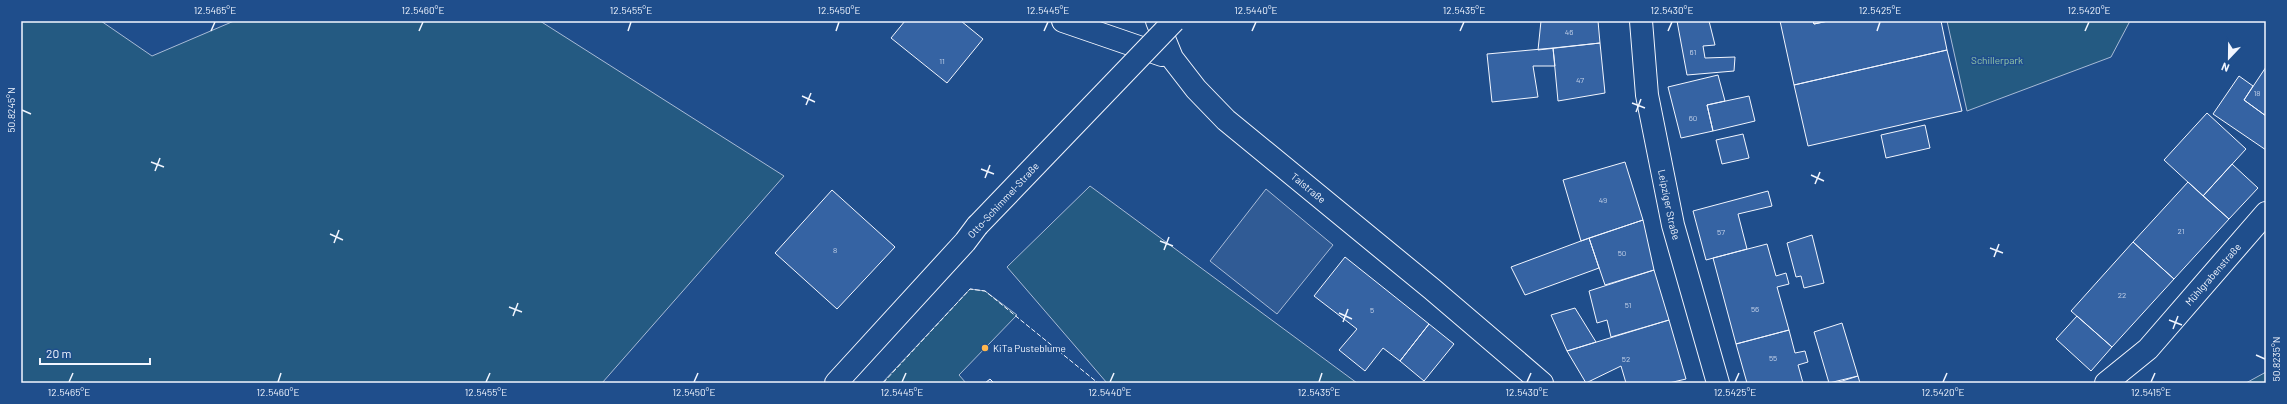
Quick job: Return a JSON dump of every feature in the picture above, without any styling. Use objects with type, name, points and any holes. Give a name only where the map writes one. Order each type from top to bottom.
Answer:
[{"type":"street","points":[[1063,21],[1172,58]]},
{"type":"street","name":"Talstraße","points":[[1157,21],[1172,58],[1196,88],[1226,120],[1432,289],[1542,383]]},
{"type":"street","name":"Otto-Schimmel-Straße","points":[[836,383],[965,242],[977,226],[1174,21]]},
{"type":"street","name":"Leipziger Straße","points":[[1641,21],[1647,95],[1673,225],[1718,383]]},
{"type":"street","name":"Mühlgrabenstraße","points":[[2106,383],[2148,349],[2266,213]]},
{"type":"green space","points":[[21,21],[101,21],[152,56],[234,21],[540,21],[784,176],[602,383],[21,383]]},
{"type":"green space","name":"Schillerpark","points":[[1947,21],[2130,21],[2111,57],[1967,111]]},
{"type":"green space","points":[[1090,186],[1357,383],[1107,383],[1007,267]]},
{"type":"green space","points":[[970,289],[985,291],[1017,315],[959,375],[966,383],[884,383],[883,382]]},
{"type":"green space","points":[[2266,372],[2266,383],[2246,383]]},
{"type":"shaded area","points":[[1266,189],[1333,245],[1277,314],[1210,261]]},
{"type":"building","points":[[905,21],[961,21],[983,39],[947,83],[891,38]]},
{"type":"building","points":[[1541,21],[1598,21],[1600,43],[1538,50]]},
{"type":"building","points":[[1677,21],[1709,21],[1715,45],[1703,46],[1705,58],[1735,57],[1734,71],[1687,75]]},
{"type":"building","points":[[1780,21],[1813,21],[1814,24],[1828,21],[1941,21],[1947,50],[1794,85]]},
{"type":"building","points":[[1813,21],[1828,21],[1814,24]]},
{"type":"building","points":[[1600,43],[1605,93],[1558,101],[1553,48]]},
{"type":"building","points":[[1553,48],[1555,66],[1533,66],[1538,97],[1492,102],[1487,54]]},
{"type":"building","points":[[1947,50],[1962,111],[1808,146],[1794,85]]},
{"type":"building","points":[[2266,67],[2266,116],[2244,100]]},
{"type":"building","points":[[1718,75],[1725,101],[1707,105],[1713,131],[1681,138],[1668,87]]},
{"type":"building","points":[[2239,76],[2253,86],[2244,100],[2266,116],[2266,150],[2213,114]]},
{"type":"building","points":[[1749,96],[1755,121],[1713,131],[1707,105]]},
{"type":"building","points":[[2207,113],[2246,149],[2203,196],[2164,160]]},
{"type":"building","points":[[1925,125],[1930,148],[1886,158],[1881,135]]},
{"type":"building","points":[[1743,134],[1749,158],[1722,164],[1716,140]]},
{"type":"building","points":[[1625,162],[1643,220],[1581,241],[1563,180]]},
{"type":"building","points":[[2232,164],[2258,188],[2229,219],[2203,196]]},
{"type":"building","points":[[2188,182],[2229,219],[2174,279],[2133,242]]},
{"type":"building","points":[[832,190],[895,247],[837,309],[775,253]]},
{"type":"building","points":[[1768,191],[1772,206],[1738,214],[1747,249],[1706,260],[1693,211]]},
{"type":"building","points":[[1643,220],[1654,270],[1605,285],[1589,238]]},
{"type":"building","points":[[1812,235],[1824,283],[1804,288],[1801,276],[1796,277],[1787,243]]},
{"type":"building","points":[[1589,238],[1599,268],[1525,295],[1511,267]]},
{"type":"building","points":[[2133,242],[2174,279],[2112,347],[2071,311]]},
{"type":"building","points":[[1767,244],[1776,276],[1786,273],[1789,284],[1777,287],[1789,330],[1736,344],[1713,258]]},
{"type":"building","points":[[1345,257],[1429,324],[1400,361],[1383,348],[1365,371],[1339,350],[1357,329],[1314,296]]},
{"type":"building","points":[[1654,270],[1669,320],[1611,337],[1607,320],[1597,323],[1589,291]]},
{"type":"building","points":[[1575,308],[1596,342],[1567,351],[1551,315]]},
{"type":"building","points":[[2077,316],[2112,347],[2091,371],[2056,339]]},
{"type":"building","points":[[1669,320],[1686,379],[1669,383],[1626,383],[1621,366],[1586,383],[1567,351]]},
{"type":"building","points":[[1842,323],[1858,376],[1829,383],[1814,332]]},
{"type":"building","points":[[1429,324],[1454,344],[1424,381],[1400,361]]},
{"type":"building","points":[[1789,330],[1795,353],[1805,351],[1808,362],[1798,365],[1803,383],[1747,383],[1736,344]]},
{"type":"building","points":[[1858,376],[1860,383],[1836,383]]},
{"type":"building","points":[[990,379],[994,383],[985,383]]},
{"type":"fence","points":[[883,383],[970,289],[985,291],[1098,383]]},
{"type":"place","name":"KiTa Pusteblume","points":[[985,348]]}]
